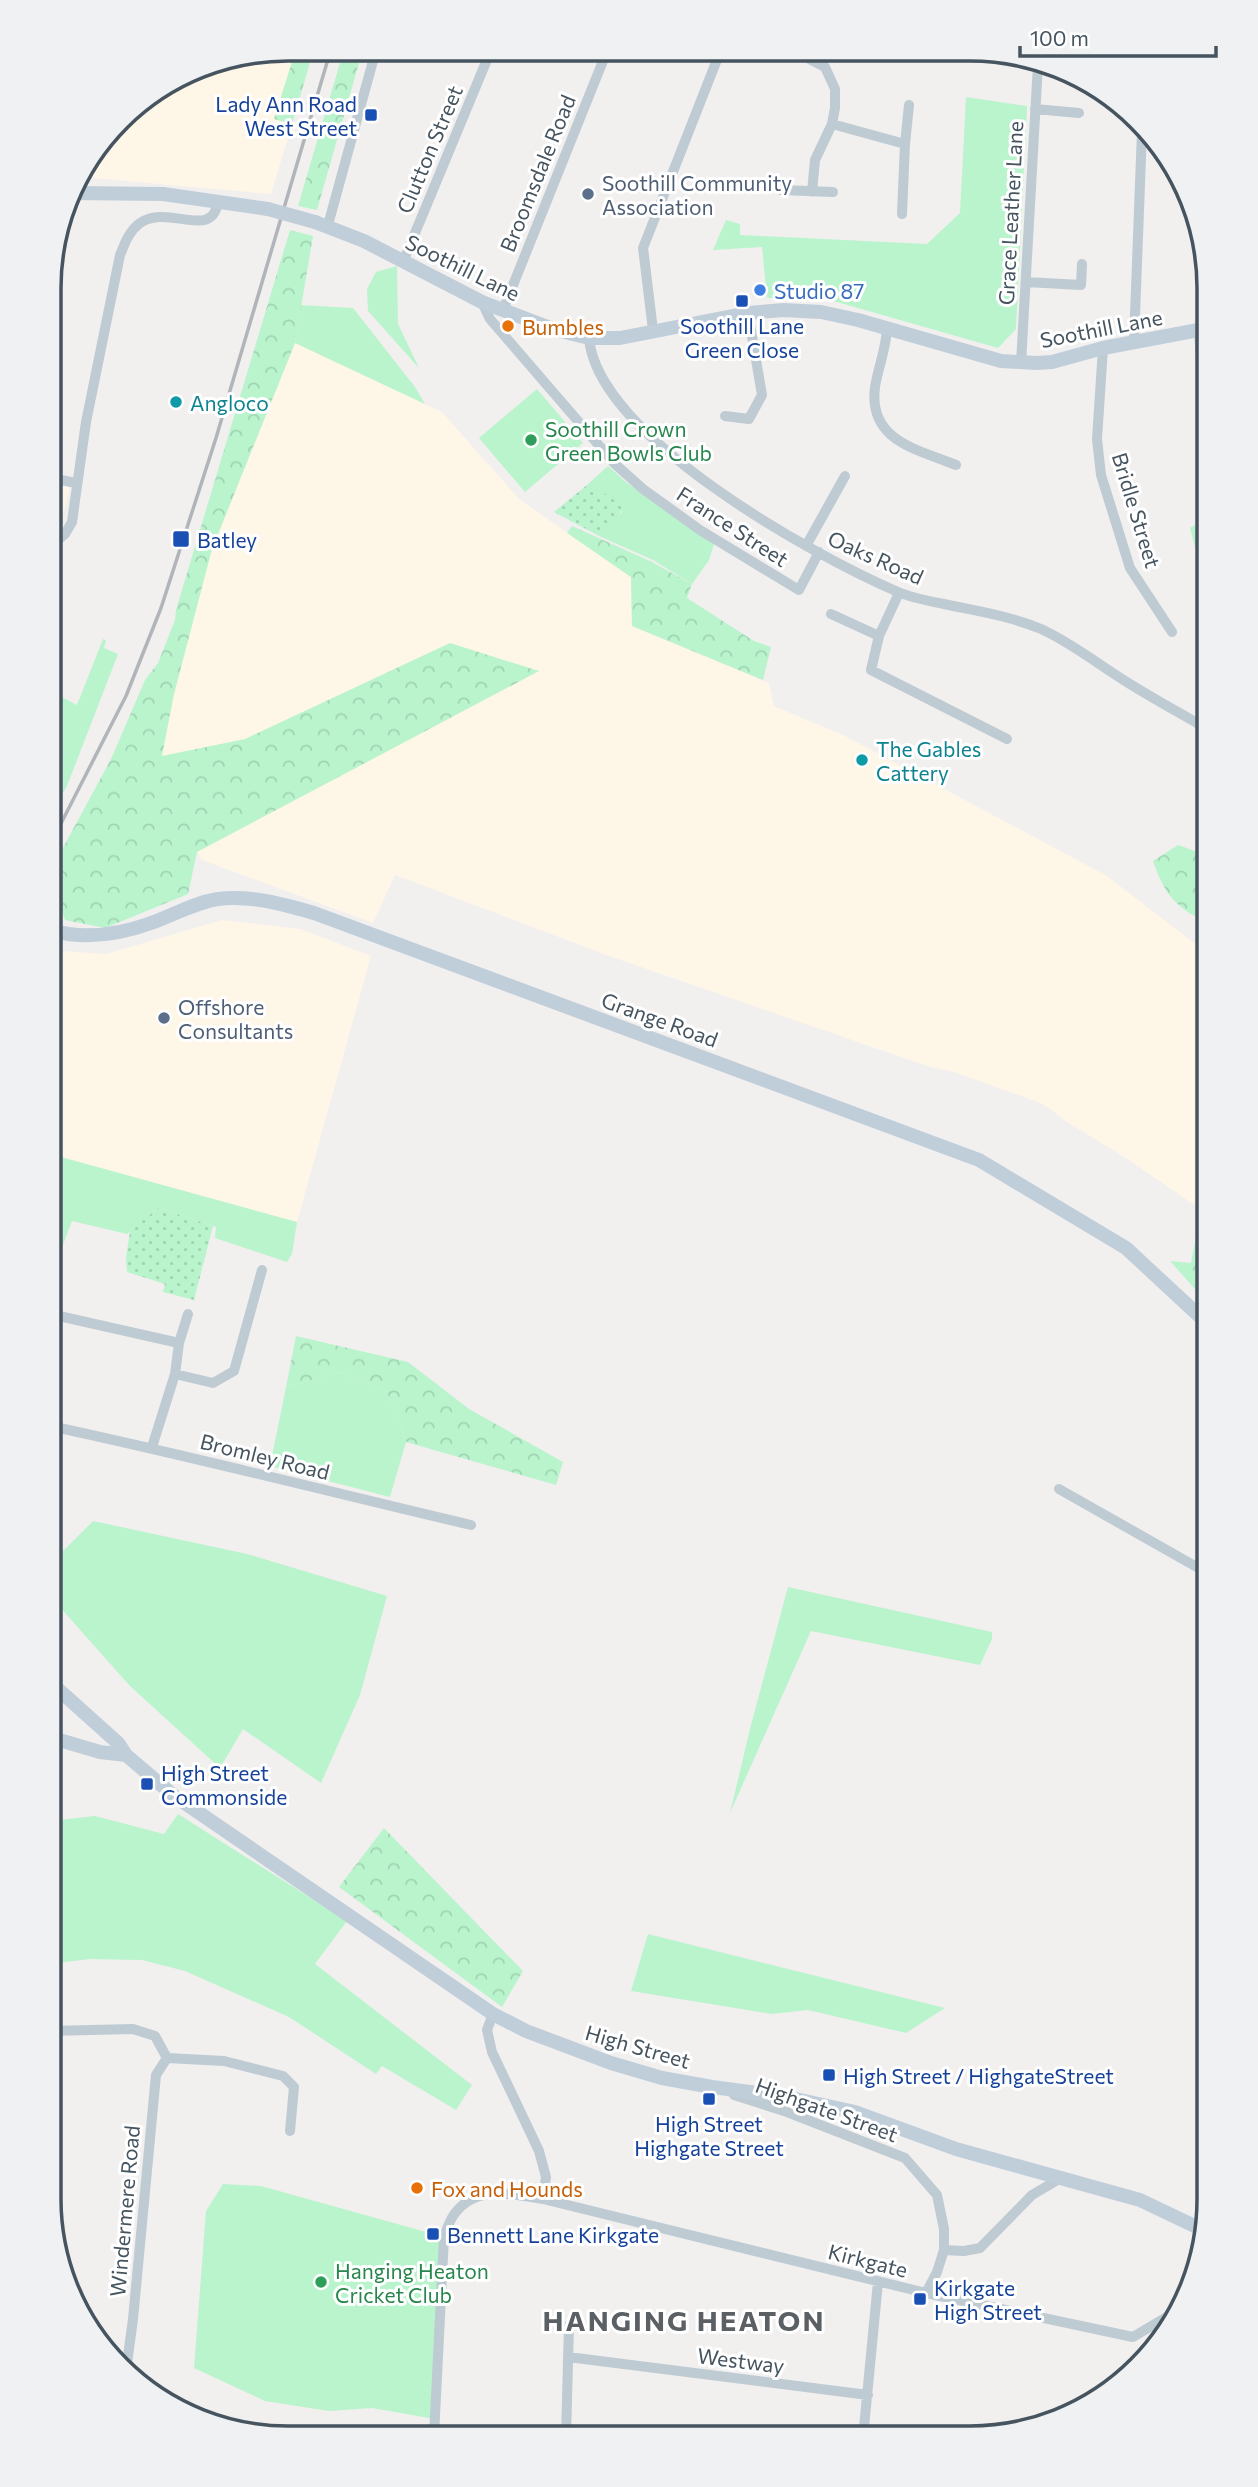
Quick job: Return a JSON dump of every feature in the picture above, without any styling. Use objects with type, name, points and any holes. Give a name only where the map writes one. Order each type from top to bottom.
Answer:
[{"type":"main road","name":"Soothill Lane","points":[[83,192],[163,194],[218,201],[268,209],[322,224],[482,302],[553,329],[589,338],[620,338],[748,313],[784,310],[821,312],[1001,361],[1021,363],[1052,362],[1103,348],[1197,330]]},
{"type":"main road","name":"Grange Road","points":[[62,933],[102,936],[151,923],[185,907],[218,899],[267,900],[314,913],[979,1160],[1126,1248],[1196,1313]]},
{"type":"main road","name":"High Street","points":[[61,1692],[118,1743],[126,1755],[173,1795],[494,2014],[526,2031],[611,2063],[662,2078],[782,2096],[855,2112],[956,2149],[1140,2200],[1194,2226]]},
{"type":"main road","points":[[61,1740],[100,1752],[126,1755]]},
{"type":"street","points":[[322,224],[373,61]]},
{"type":"street","name":"Clutton Street","points":[[403,262],[486,61]]},
{"type":"street","name":"Broomsdale Road","points":[[503,310],[603,61]]},
{"type":"street","points":[[653,330],[643,248],[716,61]]},
{"type":"street","points":[[812,191],[815,160],[832,124],[835,108],[835,89],[825,67],[813,61]]},
{"type":"street","name":"Grace Leather Lane","points":[[1021,363],[1037,72]]},
{"type":"street","points":[[902,214],[909,105]]},
{"type":"street","points":[[1035,109],[1079,113]]},
{"type":"street","points":[[832,124],[905,144]]},
{"type":"street","points":[[1134,342],[1142,141]]},
{"type":"street","points":[[780,190],[833,192]]},
{"type":"street","points":[[62,537],[72,523],[86,422],[120,255],[127,236],[141,222],[155,218],[175,217],[200,221],[212,219],[216,214],[218,201]]},
{"type":"street","points":[[1026,282],[1081,285],[1083,264]]},
{"type":"street","name":"France Street","points":[[482,302],[491,319],[585,430],[615,464],[643,489],[700,530],[799,590],[819,552]]},
{"type":"street","points":[[725,416],[749,419],[762,395],[748,313]]},
{"type":"street","points":[[887,329],[875,389],[876,415],[893,440],[956,465]]},
{"type":"street","name":"Oaks Road","points":[[589,338],[593,360],[618,403],[649,436],[697,476],[806,546],[899,593],[1006,617],[1042,629],[1197,723]]},
{"type":"street","name":"Bridle Street","points":[[1103,348],[1097,439],[1101,475],[1130,568],[1172,632]]},
{"type":"street","points":[[806,546],[845,476]]},
{"type":"street","points":[[62,481],[76,484]]},
{"type":"street","points":[[899,593],[879,636],[871,670],[1007,740]]},
{"type":"street","points":[[831,614],[879,636]]},
{"type":"street","points":[[175,1374],[213,1383],[234,1371],[266,1269]]},
{"type":"street","points":[[152,1447],[175,1374],[179,1343],[188,1314]]},
{"type":"street","points":[[61,1317],[179,1343]]},
{"type":"street","name":"Bromley Road","points":[[61,1428],[152,1447],[471,1525]]},
{"type":"street","points":[[1059,1489],[1196,1567]]},
{"type":"street","points":[[494,2014],[487,2030],[492,2052],[539,2151],[546,2177],[543,2199]]},
{"type":"street","points":[[61,2031],[133,2029],[155,2036],[167,2058],[224,2061],[283,2076],[294,2087],[290,2131]]},
{"type":"street","name":"Windermere Road","points":[[127,2357],[156,2075],[167,2058]]},
{"type":"street","name":"Highgate Street","points":[[712,2087],[787,2112],[905,2158],[937,2194],[944,2229],[944,2250],[926,2293]]},
{"type":"street","points":[[944,2250],[964,2251],[980,2248],[1032,2195],[1061,2178]]},
{"type":"street","name":"Kirkgate","points":[[434,2426],[444,2236],[455,2213],[474,2195],[509,2193],[543,2199],[878,2282],[1133,2337],[1160,2321]]},
{"type":"street","points":[[864,2426],[878,2282]]},
{"type":"street","points":[[566,2426],[569,2325]]},
{"type":"street","name":"Westway","points":[[568,2357],[867,2395]]},
{"type":"shaded area","points":[[292,61],[275,118],[292,124],[271,194],[93,178],[92,174],[108,150],[128,128],[175,92],[230,69],[259,63]]},
{"type":"shaded area","points":[[295,343],[442,412],[519,499],[631,577],[632,626],[769,683],[774,706],[845,736],[1107,876],[1197,945],[1197,1207],[1043,1104],[609,956],[395,875],[373,923],[202,860],[156,783],[174,694],[212,549]]},
{"type":"shaded area","points":[[62,486],[70,487],[62,520]]},
{"type":"shaded area","points":[[222,920],[301,929],[371,956],[297,1222],[62,1157],[62,951],[106,954]]},
{"type":"green space","points":[[292,61],[310,61],[292,124],[274,119]]},
{"type":"green space","points":[[340,61],[360,61],[317,210],[298,206]]},
{"type":"green space","points":[[966,97],[1027,106],[1016,329],[998,348],[823,298],[767,298],[762,247],[713,250],[726,220],[740,224],[740,235],[927,244],[960,213]]},
{"type":"green space","points":[[290,230],[313,236],[295,343],[212,549],[174,694],[162,756],[245,739],[450,643],[539,671],[197,852],[188,894],[105,928],[65,920],[62,909],[62,850],[111,759],[145,680],[158,663],[175,620]]},
{"type":"green space","points":[[397,266],[398,324],[419,368],[368,311],[367,289],[376,272]]},
{"type":"green space","points":[[301,305],[353,308],[415,387],[425,404],[295,343]]},
{"type":"green space","name":"Soothill Crown Green Bowls Club","points":[[537,389],[583,443],[525,492],[479,438]]},
{"type":"green space","points":[[608,466],[626,482],[714,544],[709,560],[692,584],[653,560],[601,537],[622,512],[587,485]]},
{"type":"green space","points":[[587,485],[619,501],[621,506],[616,520],[601,537],[554,512]]},
{"type":"green space","points":[[1197,524],[1197,550],[1195,547],[1190,528]]},
{"type":"green space","points":[[572,526],[652,562],[692,584],[687,598],[754,641],[771,647],[763,680],[632,626],[631,577],[567,533]]},
{"type":"green space","points":[[103,639],[106,640],[104,648],[118,654],[62,795],[62,697],[77,705]]},
{"type":"green space","points":[[1178,845],[1197,852],[1197,916],[1173,899],[1153,861]]},
{"type":"green space","points":[[62,1157],[297,1222],[292,1254],[287,1262],[215,1238],[216,1227],[158,1208],[127,1234],[72,1221],[61,1249]]},
{"type":"green space","points":[[158,1208],[213,1226],[194,1300],[163,1292],[165,1284],[127,1272],[130,1231]]},
{"type":"green space","points":[[1197,1233],[1196,1291],[1170,1261],[1191,1263]]},
{"type":"green space","points":[[296,1336],[408,1362],[469,1409],[563,1462],[556,1485],[406,1442],[386,1390],[339,1372],[286,1387]]},
{"type":"green space","points":[[339,1372],[386,1390],[406,1442],[390,1497],[270,1466],[286,1387]]},
{"type":"green space","points":[[93,1521],[247,1554],[387,1596],[360,1695],[321,1783],[243,1729],[220,1768],[130,1686],[61,1609],[61,1553]]},
{"type":"green space","points":[[788,1587],[992,1632],[992,1639],[980,1665],[811,1631],[730,1813],[751,1725]]},
{"type":"green space","points":[[178,1814],[347,1921],[315,1964],[472,2085],[456,2110],[382,2066],[376,2074],[289,2017],[185,1971],[142,1960],[90,1959],[61,1963],[61,1820],[95,1816],[164,1834]]},
{"type":"green space","points":[[384,1828],[523,1971],[502,2007],[339,1887]]},
{"type":"green space","points":[[648,1934],[945,2008],[906,2033],[808,2010],[772,2014],[631,1991]]},
{"type":"green space","name":"Hanging Heaton Cricket Club","points":[[223,2184],[261,2186],[444,2237],[435,2419],[372,2408],[329,2411],[265,2401],[194,2368],[206,2211]]},
{"type":"railway","points":[[62,822],[126,696],[161,608],[216,438],[327,61]]},
{"type":"place","name":"Lady Ann Road West Street","points":[[371,115]]},
{"type":"place","name":"Soothill Community Association","points":[[588,194]]},
{"type":"place","name":"Studio 87","points":[[760,290]]},
{"type":"place","name":"Soothill Lane Green Close","points":[[742,301]]},
{"type":"place","name":"Bumbles","points":[[508,326]]},
{"type":"place","name":"Angloco","points":[[176,402]]},
{"type":"place","name":"Soothill Crown Green Bowls Club","points":[[531,440]]},
{"type":"place","name":"Batley","points":[[181,539]]},
{"type":"place","name":"The Gables Cattery","points":[[862,760]]},
{"type":"place","name":"Offshore Consultants","points":[[164,1018]]},
{"type":"place","name":"High Street Commonside","points":[[147,1784]]},
{"type":"place","name":"High Street / HighgateStreet","points":[[829,2075]]},
{"type":"place","name":"High Street Highgate Street","points":[[709,2099]]},
{"type":"place","name":"Fox and Hounds","points":[[417,2188]]},
{"type":"place","name":"Bennett Lane Kirkgate","points":[[433,2234]]},
{"type":"place","name":"Hanging Heaton Cricket Club","points":[[321,2282]]},
{"type":"place","name":"Kirkgate High Street","points":[[920,2299]]},
{"type":"district","name":"HANGING HEATON","points":[[684,2320]]}]
